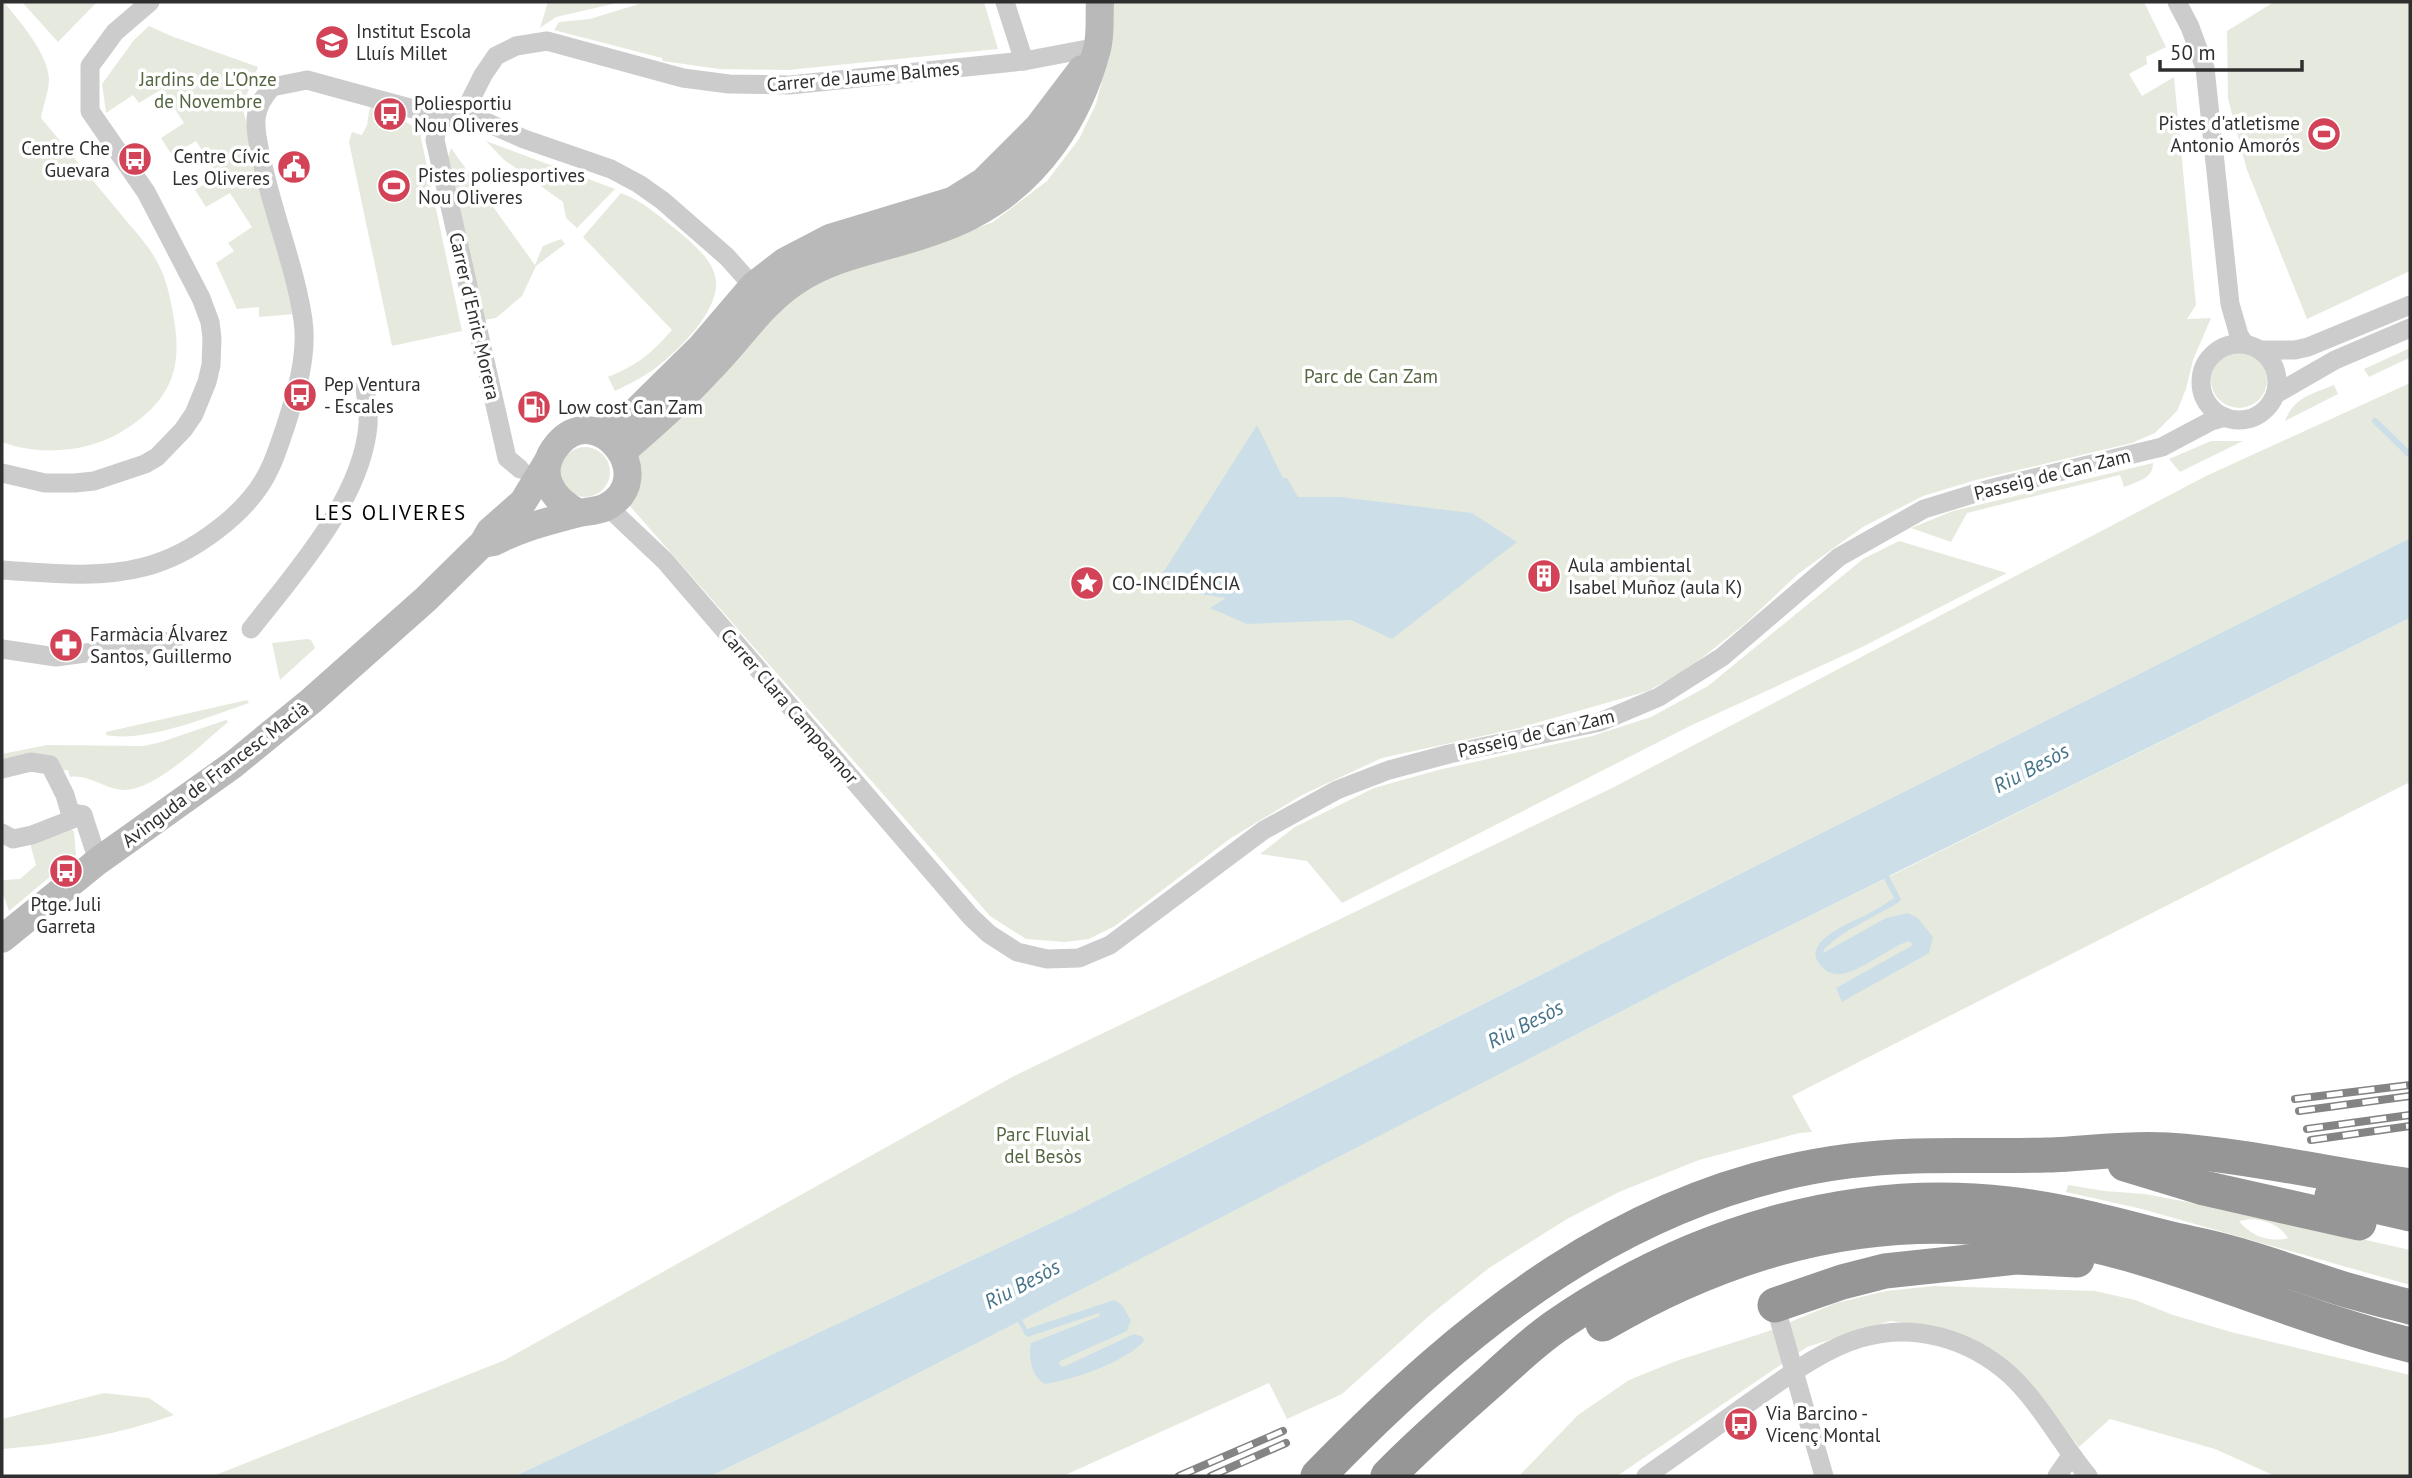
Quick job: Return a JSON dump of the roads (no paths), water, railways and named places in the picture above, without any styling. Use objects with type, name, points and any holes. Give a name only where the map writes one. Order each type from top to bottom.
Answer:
[{"type":"highway","points":[[1318,1476],[1416,1379],[1488,1319],[1560,1268],[1652,1218],[1749,1182],[1782,1173],[1849,1161],[1948,1154],[2048,1155],[2126,1149],[2167,1150],[2410,1186]]},
{"type":"highway","points":[[2048,1155],[2124,1164],[2204,1168],[2410,1214]]},
{"type":"highway","points":[[2124,1164],[2204,1188],[2410,1235]]},
{"type":"highway","points":[[1388,1476],[1421,1442],[1554,1328],[1650,1270],[1738,1233],[1802,1216],[1879,1203],[1916,1201],[2006,1204],[2077,1216],[2225,1251],[2410,1307]]},
{"type":"highway","points":[[1511,1364],[1593,1330],[1648,1299],[1727,1263],[1803,1241],[1880,1228],[1966,1226],[2037,1233],[2126,1254],[2337,1325],[2410,1345]]},
{"type":"highway","points":[[1775,1305],[1842,1282],[1885,1271],[2016,1257],[2060,1258],[2104,1264],[2267,1300]]},
{"type":"street","points":[[1005,2],[1024,61]]},
{"type":"street","points":[[622,452],[712,368],[768,303],[795,281],[852,254],[950,225],[981,210],[1007,192],[1042,158],[1070,122],[1081,100],[1098,47],[1100,2]]},
{"type":"street","points":[[2177,2],[2190,27],[2205,68],[2230,304],[2244,346],[2275,367],[2277,387],[2268,406],[2255,417],[2240,420],[2225,417],[2213,410],[2205,400],[2201,380],[2207,360],[2244,346],[2295,350],[2308,347],[2410,306]]},
{"type":"street","points":[[2,473],[45,483],[75,483],[94,481],[145,464],[157,457],[183,430],[194,414],[207,382],[212,338],[210,322],[201,298],[145,192],[90,111],[90,66],[114,32],[142,4]]},
{"type":"street","name":"Carrer de Jaume Balmes","points":[[461,119],[483,75],[496,56],[516,46],[547,41],[683,78],[750,85],[790,85],[1024,61],[1098,47]]},
{"type":"street","points":[[597,432],[613,428],[637,410],[700,348],[753,286],[784,262],[831,238],[934,208],[968,193],[1004,163],[1038,127],[1098,47]]},
{"type":"street","points":[[2,570],[83,574],[142,567],[162,561],[187,550],[214,533],[235,514],[269,470],[288,419],[304,351],[298,292],[276,219],[256,134],[259,105],[272,87],[307,80],[439,116],[488,123],[524,139],[611,169],[663,201],[727,257],[753,286]]},
{"type":"street","name":"Carrer d'Enric Morera","points":[[439,116],[435,140],[489,382],[507,458],[520,469]]},
{"type":"street","points":[[2276,394],[2335,360],[2410,328]]},
{"type":"street","points":[[251,629],[330,526],[357,470],[368,425],[365,387]]},
{"type":"street","name":"Passeig de Can Zam","points":[[966,912],[989,934],[1017,952],[1047,959],[1079,958],[1110,945],[1264,830],[1337,790],[1389,770],[1449,754],[1600,722],[1659,697],[1722,657],[1839,557],[1924,509],[1989,489],[2162,447],[2211,421],[2225,417]]},
{"type":"street","points":[[597,432],[607,436],[622,452],[627,476],[624,488],[617,499],[607,506],[579,513],[560,502],[552,493],[546,470],[551,452],[562,439],[573,433],[597,432]]},
{"type":"street","name":"Avinguda de Francesc Macià","points":[[2,940],[98,861],[264,741],[426,599],[483,543],[490,531],[523,502],[548,461]]},
{"type":"street","name":"Carrer Clara Campoamor","points":[[607,506],[666,561],[966,912]]},
{"type":"street","name":"Avinguda de Francesc Macià","points":[[483,543],[494,542],[535,524],[579,513]]},
{"type":"street","points":[[2,649],[56,657],[174,641]]},
{"type":"street","points":[[2,769],[31,762],[50,765],[71,811],[83,815]]},
{"type":"street","points":[[83,815],[98,861]]},
{"type":"street","points":[[2,833],[13,839],[22,837],[83,815]]},
{"type":"street","points":[[1775,1305],[1824,1476]]},
{"type":"street","points":[[1646,1476],[1795,1371],[1851,1342],[1898,1332],[1926,1333],[1950,1339],[1972,1348],[2010,1376],[2031,1399],[2088,1476]]},
{"type":"street","points":[[2057,1476],[2071,1456]]},
{"type":"water","points":[[1257,425],[1283,478],[1287,478],[1298,497],[1340,497],[1472,513],[1517,542],[1392,639],[1351,620],[1247,624],[1210,608],[1226,598],[1154,587]]},
{"type":"water","name":"Riu Besòs","points":[[2410,538],[2410,618],[1889,876],[1901,899],[1899,902],[1850,930],[1823,951],[1886,918],[1908,913],[1918,918],[1933,937],[1929,953],[1842,1002],[1836,988],[1913,945],[1909,941],[1857,969],[1841,974],[1826,970],[1816,958],[1816,950],[1829,935],[1894,898],[1884,879],[1022,1320],[1027,1329],[1114,1300],[1122,1305],[1131,1320],[1127,1331],[1060,1361],[1059,1364],[1063,1367],[1134,1334],[1143,1337],[1144,1341],[1136,1349],[1112,1363],[1069,1379],[1045,1384],[1036,1376],[1032,1366],[1031,1343],[1100,1316],[1099,1313],[1028,1337],[1018,1322],[711,1476],[515,1476],[1074,1212]]},
{"type":"waterway","points":[[2375,421],[2410,455]]},
{"type":"railway","points":[[2295,1099],[2410,1085]]},
{"type":"railway","points":[[2299,1111],[2410,1096]]},
{"type":"railway","points":[[2307,1129],[2410,1115]]},
{"type":"railway","points":[[2311,1140],[2410,1126]]},
{"type":"railway","points":[[1179,1476],[1283,1431]]},
{"type":"railway","points":[[1211,1476],[1286,1443]]},
{"type":"place","name":"Institut Escola Lluís Millet","points":[[332,42]]},
{"type":"place","name":"Poliesportiu Nou Oliveres","points":[[390,114]]},
{"type":"place","name":"Pistes d'atletisme Antonio Amorós","points":[[2324,134]]},
{"type":"place","name":"Centre Che Guevara","points":[[135,159]]},
{"type":"place","name":"Centre Cívic Les Oliveres","points":[[294,167]]},
{"type":"place","name":"Pistes poliesportives Nou Oliveres","points":[[394,186]]},
{"type":"place","name":"Pep Ventura - Escales","points":[[300,395]]},
{"type":"place","name":"Low cost Can Zam","points":[[534,407]]},
{"type":"place","name":"Aula ambiental Isabel Muñoz (aula K)","points":[[1544,576]]},
{"type":"place","name":"CO-INCIDÉNCIA","points":[[1087,583]]},
{"type":"place","name":"Farmàcia Álvarez Santos, Guillermo","points":[[66,645]]},
{"type":"place","name":"Ptge. Juli Garreta","points":[[66,871]]},
{"type":"place","name":"Via Barcino - Vicenç Montal","points":[[1741,1424]]},
{"type":"district","name":"LES OLIVERES","points":[[391,512]]},
{"type":"park label","name":"Jardins de L'Onze de Novembre","points":[[208,90]]},
{"type":"park label","name":"Parc de Can Zam","points":[[1371,376]]},
{"type":"park label","name":"Parc Fluvial del Besòs","points":[[1043,1145]]}]
